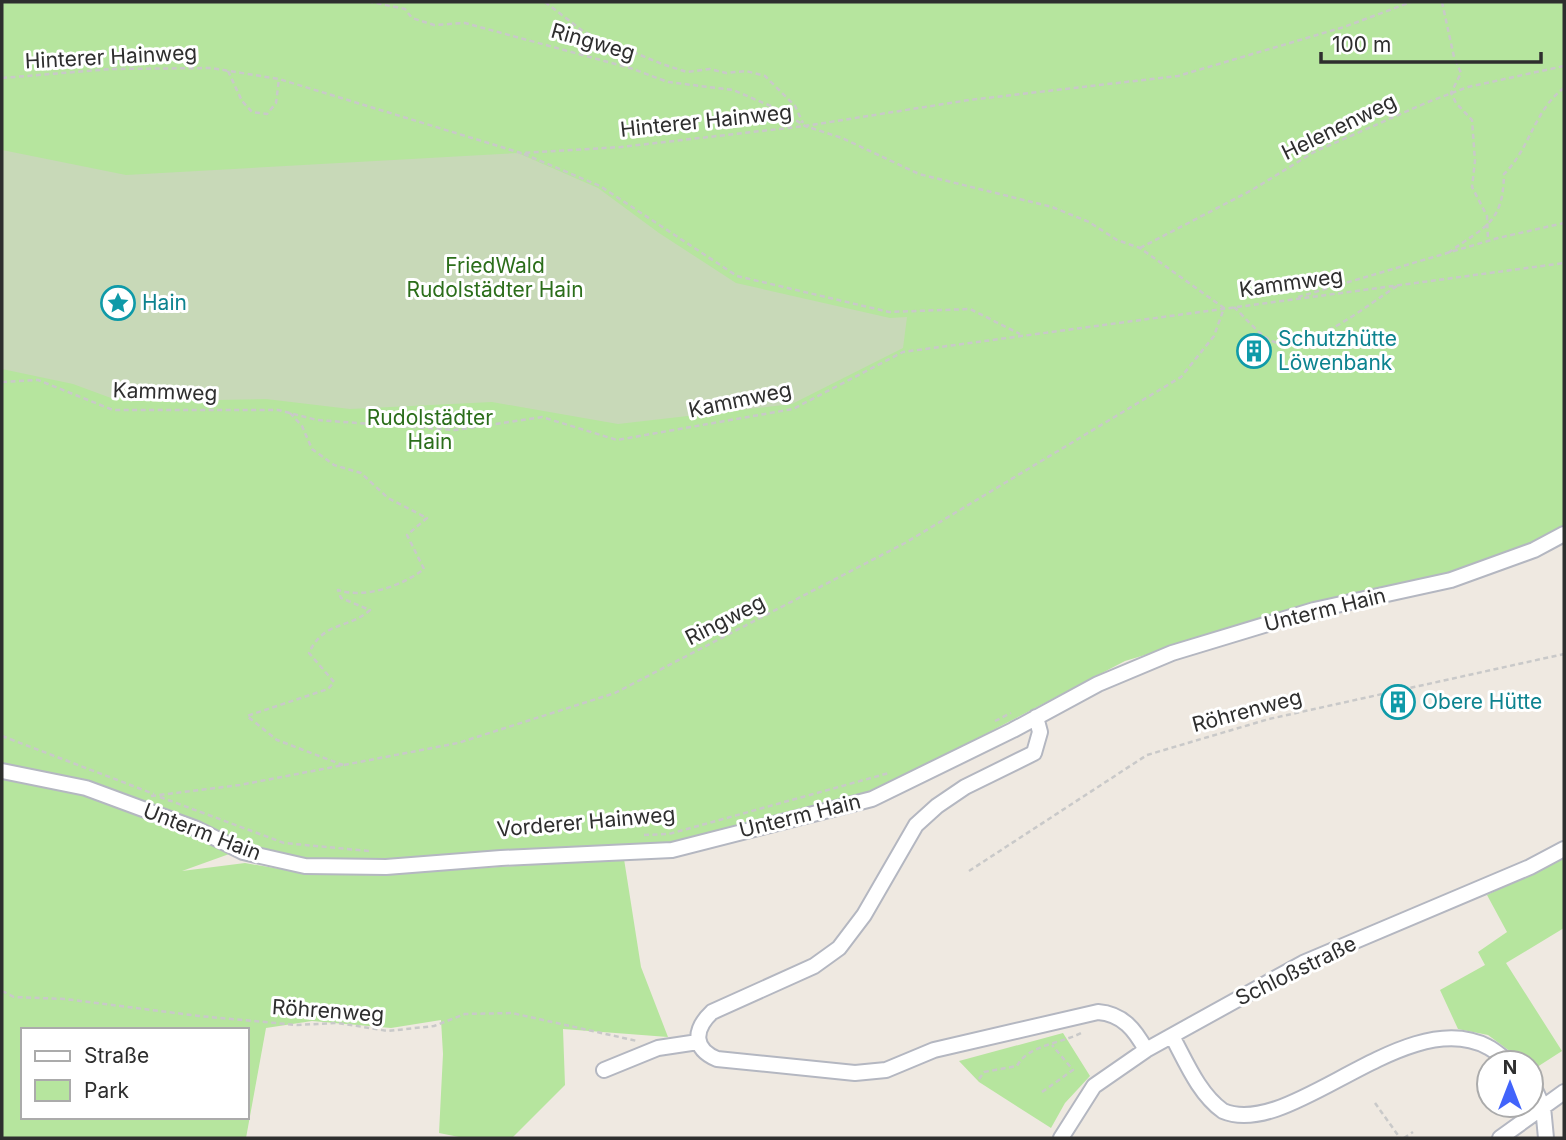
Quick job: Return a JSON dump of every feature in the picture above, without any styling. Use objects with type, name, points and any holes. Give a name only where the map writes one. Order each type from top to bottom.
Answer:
[{"type":"street","name":"Unterm Hain","points":[[2,771],[86,788],[197,829],[243,852],[304,866],[386,867],[501,858],[672,850],[872,799],[1098,684],[1172,653],[1314,610],[1451,580],[1534,550],[1564,534]]},
{"type":"street","points":[[1036,717],[1040,732],[1034,754],[965,787],[937,806],[916,825],[864,915],[839,948],[814,966],[712,1013],[697,1033],[698,1042],[705,1054],[717,1059],[855,1073],[874,1072],[934,1050],[1098,1013],[1116,1016],[1129,1024],[1146,1050]]},
{"type":"street","name":"Schloßstraße","points":[[1061,1138],[1094,1086],[1146,1050],[1303,963],[1531,867],[1564,849]]},
{"type":"street","points":[[1171,1037],[1197,1082],[1211,1100],[1224,1112],[1255,1121],[1273,1118],[1299,1107],[1379,1062],[1418,1046],[1457,1039],[1492,1049]]},
{"type":"street","points":[[604,1070],[658,1048],[698,1042]]},
{"type":"street","points":[[1545,1106],[1564,1092]]},
{"type":"street","points":[[1500,1138],[1526,1119]]},
{"type":"street","points":[[1544,1119],[1546,1138]]},
{"type":"path","name":"Ringweg","points":[[371,2],[405,9],[412,18],[434,25],[465,23],[630,68],[668,82],[733,90],[780,110],[805,126]]},
{"type":"path","points":[[545,2],[584,32],[662,64],[687,72],[710,69],[726,73],[746,71],[765,76],[795,106],[805,126],[842,138],[919,174],[1052,207],[1140,248],[1224,308]]},
{"type":"path","name":"Hinterer Hainweg","points":[[2,78],[111,69],[228,71],[279,79],[521,153],[621,147],[805,126],[969,100],[1178,76],[1344,27],[1411,2]]},
{"type":"path","points":[[1442,2],[1454,57],[1461,73],[1451,93],[1456,103],[1472,120],[1475,160],[1472,187],[1483,205],[1488,224],[1488,241]]},
{"type":"path","name":"Helenenweg","points":[[1140,248],[1252,190],[1314,152],[1451,93],[1564,66]]},
{"type":"path","points":[[228,71],[242,101],[252,112],[267,114],[276,103],[279,79]]},
{"type":"path","points":[[1445,255],[1496,218],[1504,198],[1504,174],[1518,161],[1549,99],[1564,88]]},
{"type":"path","points":[[521,153],[600,186],[737,276],[888,312],[970,309],[1022,335]]},
{"type":"path","points":[[1288,300],[1488,241],[1564,223]]},
{"type":"path","name":"Kammweg","points":[[2,382],[38,380],[113,410],[278,410],[317,420],[455,430],[542,417],[617,440],[793,408],[903,352],[1564,263]]},
{"type":"path","points":[[1234,307],[1271,341],[1288,345],[1321,335],[1399,285]]},
{"type":"path","name":"Ringweg","points":[[158,796],[344,766],[458,743],[615,693],[815,592],[905,543],[1181,377],[1214,336],[1224,308]]},
{"type":"path","points":[[290,413],[302,426],[312,449],[334,465],[361,473],[388,498],[427,518],[407,535],[424,569],[409,580],[353,595],[338,590],[341,597],[370,610],[360,619],[332,626],[311,647],[309,653],[334,682],[328,689],[247,716],[277,740],[344,766]]},
{"type":"path","name":"Röhrenweg","points":[[969,871],[1147,755],[1269,719],[1564,654]]},
{"type":"path","points":[[993,722],[1006,716]]},
{"type":"path","points":[[2,736],[285,843],[372,851]]},
{"type":"path","name":"Vorderer Hainweg","points":[[643,836],[669,834],[895,772]]},
{"type":"path","name":"Röhrenweg","points":[[2,991],[14,997],[65,999],[199,1016],[297,1025],[338,1024],[388,1031],[434,1026],[465,1014],[494,1012],[648,1042]]},
{"type":"path","points":[[979,1070],[984,1072],[1017,1066],[1026,1054],[1086,1030]]},
{"type":"path","points":[[1042,1092],[1073,1070],[1052,1045]]},
{"type":"path","points":[[979,1079],[984,1072]]},
{"type":"path","points":[[1375,1103],[1402,1138],[1413,1132]]},
{"type":"green space","name":"Rudolstädter Hain","points":[[2,2],[1564,2],[1564,528],[1459,573],[1201,638],[1125,661],[905,776],[850,799],[661,847],[352,862],[232,853],[182,871],[245,863],[309,874],[407,873],[624,859],[641,967],[668,1037],[563,1029],[565,1085],[512,1138],[464,1138],[439,1133],[443,1054],[441,1020],[391,1028],[312,1021],[266,1028],[246,1138],[2,1138],[2,779],[29,785],[29,774],[2,768]]},
{"type":"green space","name":"FriedWald Rudolstädter Hain","points":[[2,150],[126,175],[518,153],[598,188],[659,233],[736,283],[890,318],[907,317],[903,348],[792,404],[618,424],[492,402],[350,409],[266,399],[161,401],[111,398],[73,384],[2,369]]},
{"type":"green space","points":[[1564,857],[1564,928],[1506,963],[1562,1051],[1545,1062],[1545,1049],[1507,1049],[1488,1035],[1458,1029],[1440,990],[1485,965],[1478,952],[1507,932],[1487,895]]},
{"type":"green space","points":[[1063,1033],[1090,1076],[1065,1103],[1051,1128],[979,1082],[959,1061]]},
{"type":"place","name":"Hain","points":[[118,303]]},
{"type":"place","name":"Schutzhütte Löwenbank","points":[[1254,351]]},
{"type":"place","name":"Obere Hütte","points":[[1398,702]]}]
